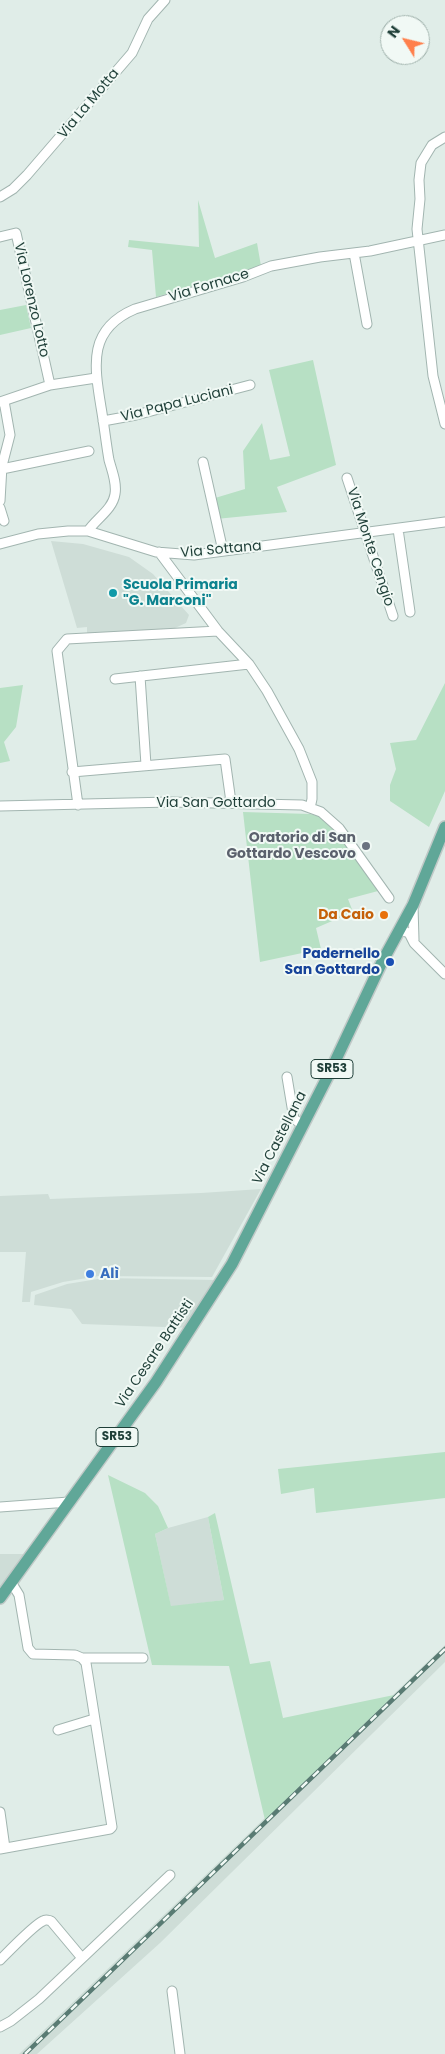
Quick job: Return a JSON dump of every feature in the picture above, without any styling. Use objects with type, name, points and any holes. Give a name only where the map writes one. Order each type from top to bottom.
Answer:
[{"type":"main road","name":"Via Castellana","points":[[242,1245],[382,962],[413,905],[445,827]]},
{"type":"main road","name":"Via Cesare Battisti","points":[[0,1598],[156,1382],[242,1245]]},
{"type":"street","name":"Via La Motta","points":[[0,197],[13,189],[34,168],[132,53],[148,19],[165,0]]},
{"type":"street","points":[[445,137],[432,145],[421,164],[418,240],[433,376],[445,424]]},
{"type":"street","name":"Via Lorenzo Lotto","points":[[0,237],[16,233],[50,385]]},
{"type":"street","name":"Via Fornace","points":[[88,531],[104,513],[115,496],[96,378],[96,356],[100,340],[105,331],[119,316],[135,309],[243,277],[271,266],[354,253],[445,235]]},
{"type":"street","points":[[354,253],[367,324]]},
{"type":"street","points":[[0,501],[2,457],[10,435],[2,401],[50,385],[96,378]]},
{"type":"street","name":"Via Papa Luciani","points":[[103,421],[136,415],[250,385]]},
{"type":"street","points":[[2,469],[89,451]]},
{"type":"street","points":[[204,462],[224,551]]},
{"type":"street","name":"Via Monte Cengio","points":[[347,478],[392,616]]},
{"type":"street","points":[[0,508],[4,521]]},
{"type":"street","name":"Via Sottana","points":[[0,544],[38,534],[88,531],[159,552],[194,555],[445,522]]},
{"type":"street","points":[[398,529],[410,612]]},
{"type":"street","points":[[159,552],[218,631],[249,664],[267,691],[299,749],[312,782],[310,808]]},
{"type":"street","points":[[78,804],[72,772],[58,651],[67,639],[218,631]]},
{"type":"street","points":[[115,679],[249,664]]},
{"type":"street","points":[[140,676],[146,765]]},
{"type":"street","points":[[72,772],[225,759],[231,802]]},
{"type":"street","name":"Via San Gottardo","points":[[0,806],[231,802],[284,804],[310,808],[322,812],[339,828],[389,898]]},
{"type":"street","points":[[413,905],[414,943]]},
{"type":"street","points":[[400,930],[409,933],[414,943],[445,974]]},
{"type":"street","points":[[287,1078],[294,1119],[303,1125]]},
{"type":"street","points":[[0,1507],[69,1502]]},
{"type":"street","points":[[11,1582],[18,1595],[28,1648],[37,1656],[75,1655],[82,1658],[143,1658]]},
{"type":"street","points":[[0,1812],[2,1848],[110,1829],[112,1824],[86,1663],[82,1658]]},
{"type":"street","points":[[58,1730],[94,1719]]},
{"type":"street","points":[[0,2026],[11,2022],[39,1998],[170,1875]]},
{"type":"street","points":[[0,1960],[43,1920],[51,1922],[82,1958]]},
{"type":"street","points":[[172,1991],[180,2054]]},
{"type":"shaded area","points":[[51,541],[83,544],[129,557],[153,574],[189,615],[186,623],[175,628],[87,635],[87,627],[77,628]]},
{"type":"shaded area","points":[[261,1189],[212,1277],[99,1276],[63,1282],[31,1292],[30,1302],[22,1302],[26,1252],[0,1252],[0,1196],[48,1194],[50,1199]]},
{"type":"shaded area","points":[[247,1227],[192,1328],[82,1324],[71,1309],[34,1305],[35,1295],[67,1284],[104,1278],[216,1280]]},
{"type":"shaded area","points":[[208,1517],[224,1600],[171,1607],[155,1534],[168,1528]]},
{"type":"shaded area","points":[[0,1554],[32,1554],[0,1598]]},
{"type":"shaded area","points":[[445,1645],[445,1662],[160,1943],[37,2054],[19,2054]]},
{"type":"green space","points":[[198,200],[215,258],[257,243],[261,266],[156,297],[152,250],[128,247],[129,240],[199,247]]},
{"type":"green space","points":[[26,305],[31,328],[0,335],[0,310]]},
{"type":"green space","points":[[313,360],[336,465],[277,487],[287,512],[216,519],[215,498],[245,489],[243,451],[262,423],[270,460],[290,456],[269,370]]},
{"type":"green space","points":[[445,683],[445,791],[429,827],[390,801],[390,785],[396,769],[390,743],[416,740]]},
{"type":"green space","points":[[23,685],[16,727],[4,742],[10,761],[0,763],[0,688]]},
{"type":"green space","points":[[243,812],[310,814],[321,817],[358,859],[378,891],[348,899],[353,912],[316,928],[321,949],[260,962]]},
{"type":"green space","points":[[445,1452],[445,1498],[316,1513],[314,1488],[281,1494],[278,1469]]},
{"type":"green space","points":[[108,1475],[145,1493],[158,1506],[168,1528],[155,1534],[171,1606],[224,1600],[208,1517],[215,1513],[250,1664],[270,1661],[283,1718],[394,1695],[265,1820],[229,1666],[152,1665]]},
{"type":"railway","points":[[25,2054],[445,1649]]},
{"type":"place","name":"Scuola Primaria \"G. Marconi\"","points":[[113,593]]},
{"type":"place","name":"Oratorio di San Gottardo Vescovo","points":[[366,846]]},
{"type":"place","name":"Da Caio","points":[[384,915]]},
{"type":"place","name":"Padernello San Gottardo","points":[[390,962]]},
{"type":"place","name":"Alì","points":[[90,1274]]}]
